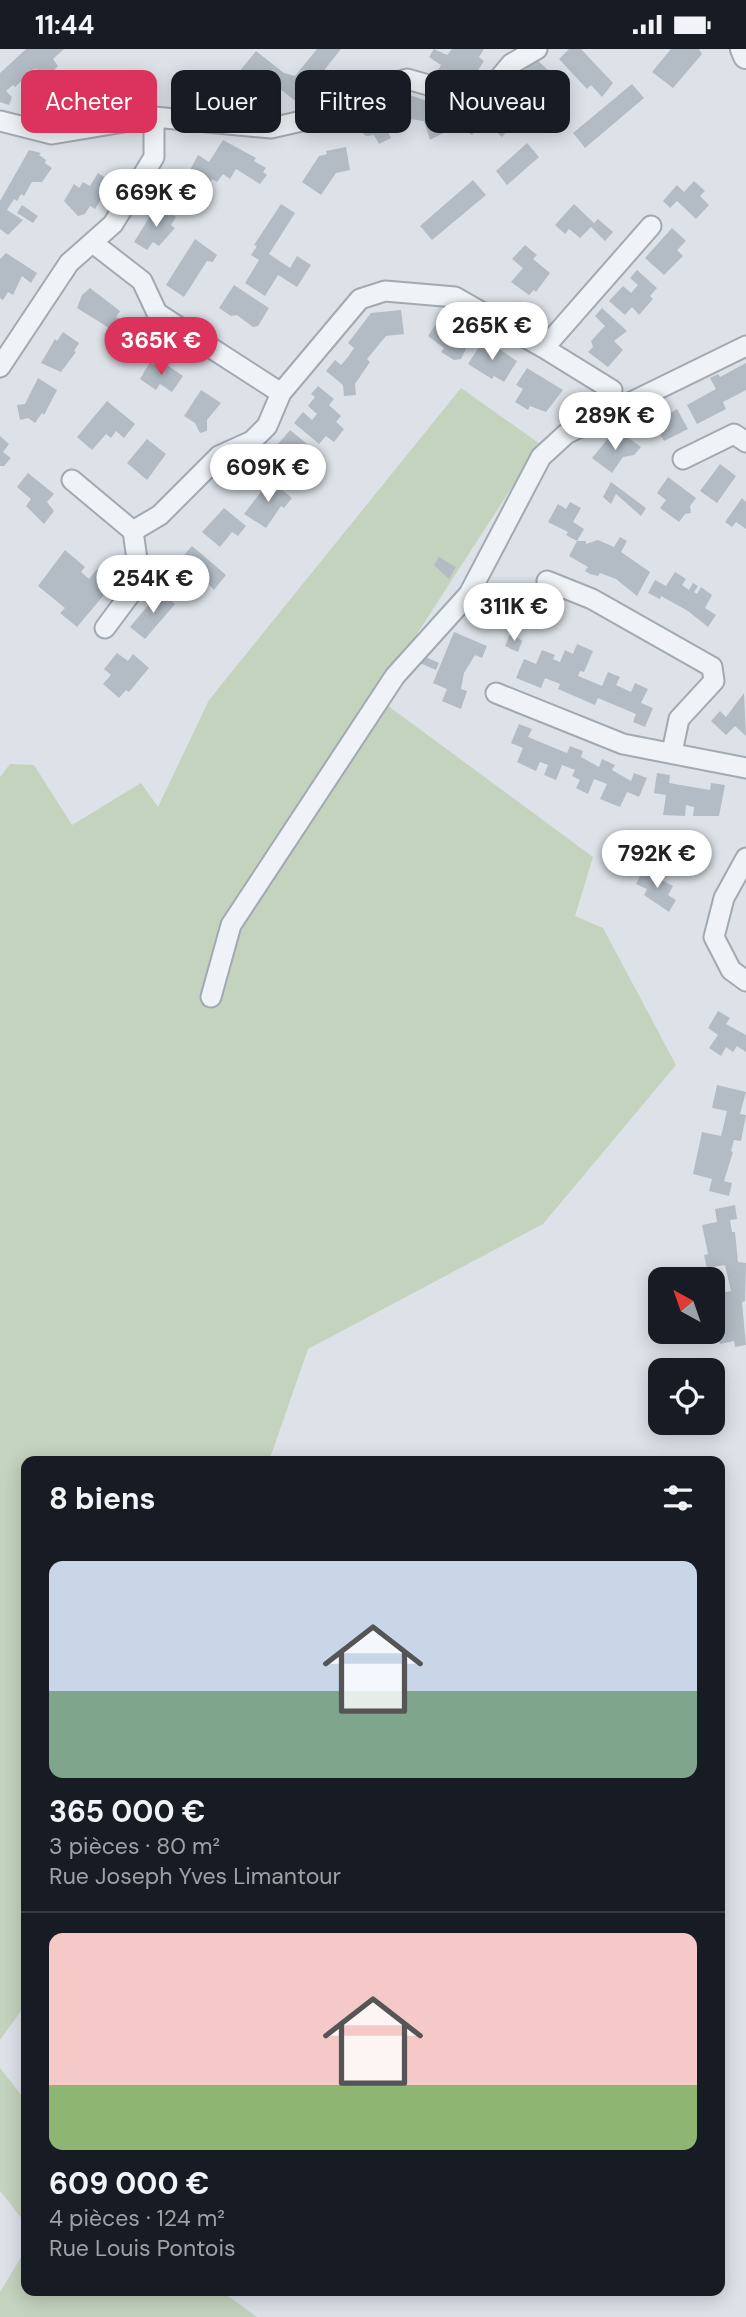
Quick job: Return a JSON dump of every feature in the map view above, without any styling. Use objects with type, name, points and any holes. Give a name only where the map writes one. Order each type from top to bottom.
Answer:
[{"type":"street","points":[[157,117],[271,128],[320,117],[379,88],[407,79],[481,100],[511,64],[537,49]]},
{"type":"street","points":[[743,49],[746,55]]},
{"type":"street","points":[[0,121],[21,126]]},
{"type":"street","points":[[0,367],[69,263],[113,224],[154,157],[154,133]]},
{"type":"street","points":[[544,348],[650,226]]},
{"type":"street","points":[[93,243],[142,281],[157,313],[281,393]]},
{"type":"street","points":[[134,531],[160,515],[219,456],[252,441],[267,426],[281,393],[360,299],[385,291],[455,296],[612,390]]},
{"type":"street","points":[[211,997],[231,925],[395,676],[469,594],[541,457],[566,434],[746,346]]},
{"type":"street","points":[[683,460],[734,434],[746,442]]},
{"type":"street","points":[[72,480],[134,531],[140,581],[105,628]]},
{"type":"street","points":[[547,581],[592,599],[712,667],[714,681],[679,719],[672,752]]},
{"type":"street","points":[[496,693],[623,744],[746,768]]},
{"type":"street","points":[[746,858],[724,898],[714,937],[731,970],[746,981]]},
{"type":"green space","points":[[461,388],[540,444],[376,697],[593,857],[575,916],[603,928],[676,1065],[543,1224],[308,1349],[271,1456],[21,1456],[21,2011],[0,2040],[0,777],[10,764],[34,765],[72,825],[141,783],[158,807],[209,700]]},
{"type":"green space","points":[[0,2068],[21,2095],[21,2218],[0,2191]]},
{"type":"green space","points":[[21,2257],[21,2296],[228,2296],[257,2317],[0,2317],[0,2292]]},
{"type":"building","points":[[26,49],[64,49],[53,59],[58,66],[54,70],[21,70],[21,82],[6,91],[12,97],[9,105],[0,102],[0,73]]},
{"type":"building","points":[[317,49],[341,49],[324,70],[300,70]]},
{"type":"building","points":[[434,49],[447,55],[452,49],[484,49],[479,57],[484,61],[478,70],[438,70],[441,65],[429,57]]},
{"type":"building","points":[[569,49],[581,49],[613,83],[602,97],[591,85],[587,89],[559,59]]},
{"type":"building","points":[[671,49],[699,49],[702,54],[673,88],[652,72]]},
{"type":"building","points":[[256,51],[280,70],[241,70]]},
{"type":"building","points":[[535,58],[548,70],[525,70]]},
{"type":"building","points":[[281,71],[295,76],[295,101],[281,90]]},
{"type":"building","points":[[632,84],[644,98],[585,148],[573,133]]},
{"type":"building","points":[[411,95],[425,100],[425,124],[424,121],[411,119]]},
{"type":"building","points":[[362,133],[388,133],[391,138],[379,144],[374,135],[366,136]]},
{"type":"building","points":[[428,133],[443,133],[430,140]]},
{"type":"building","points":[[223,140],[256,158],[254,161],[266,168],[263,172],[267,175],[260,184],[236,169],[230,179],[223,174],[217,182],[212,179],[189,214],[168,201],[179,183],[182,185],[198,155],[209,162]]},
{"type":"building","points":[[527,143],[539,157],[507,185],[496,171]]},
{"type":"building","points":[[346,147],[350,170],[336,173],[321,195],[302,182],[319,156],[327,154],[326,151]]},
{"type":"building","points":[[29,150],[41,153],[39,155],[52,168],[42,182],[32,182],[24,196],[21,194],[17,201],[14,199],[7,210],[23,220],[8,235],[0,229],[0,201]]},
{"type":"building","points":[[98,173],[112,182],[95,209],[90,206],[85,214],[78,216],[64,201],[74,184],[79,188],[83,182],[90,186]]},
{"type":"building","points":[[473,180],[486,195],[432,240],[420,226]]},
{"type":"building","points":[[694,181],[705,191],[700,196],[709,205],[696,219],[677,201],[670,208],[663,201],[677,185],[684,192]]},
{"type":"building","points":[[281,204],[295,213],[269,254],[290,268],[297,256],[311,265],[297,287],[278,275],[265,296],[245,283],[259,260],[251,255],[257,246],[254,245]]},
{"type":"building","points":[[574,204],[594,223],[598,219],[613,232],[605,241],[591,227],[580,238],[569,229],[565,234],[555,225]]},
{"type":"building","points":[[22,205],[38,216],[33,223],[17,213]]},
{"type":"building","points":[[157,205],[176,217],[171,225],[175,228],[159,246],[153,242],[147,250],[134,242]]},
{"type":"building","points":[[672,228],[686,241],[677,250],[683,256],[664,275],[645,258]]},
{"type":"building","points":[[195,239],[217,255],[213,262],[207,261],[184,297],[166,285]]},
{"type":"building","points":[[525,245],[537,255],[533,259],[550,273],[536,292],[534,290],[529,295],[511,282],[523,268],[512,259]]},
{"type":"building","points":[[6,253],[37,273],[31,283],[22,276],[13,295],[8,292],[3,300],[0,298],[0,259]]},
{"type":"building","points":[[637,270],[657,288],[650,296],[653,299],[639,315],[632,307],[625,315],[609,301],[623,286],[631,293],[638,285],[630,278]]},
{"type":"building","points":[[234,285],[269,308],[258,326],[253,327],[237,315],[231,316],[219,308]]},
{"type":"building","points":[[90,288],[120,311],[116,317],[150,335],[133,353],[104,335],[109,328],[77,308],[82,295]]},
{"type":"building","points":[[602,308],[627,331],[614,341],[623,350],[608,367],[588,352],[593,347],[591,341],[605,326],[595,316]]},
{"type":"building","points":[[401,310],[404,334],[386,336],[367,359],[370,362],[355,384],[356,395],[344,396],[343,385],[326,371],[335,360],[341,365],[348,357],[354,348],[348,343],[371,313]]},
{"type":"building","points":[[439,319],[451,330],[459,320],[475,330],[461,359],[454,360],[441,352],[444,348],[428,336]]},
{"type":"building","points":[[63,332],[79,343],[74,351],[76,352],[61,372],[41,363],[55,339],[57,341]]},
{"type":"building","points":[[484,339],[517,361],[504,382],[494,376],[492,379],[468,364]]},
{"type":"building","points":[[161,361],[183,376],[172,392],[160,384],[156,390],[140,379],[150,362],[158,367]]},
{"type":"building","points":[[746,363],[746,390],[723,402],[726,409],[697,424],[687,405],[716,389],[710,378],[718,374],[720,377]]},
{"type":"building","points":[[527,368],[563,390],[546,412],[530,406],[528,410],[515,402],[523,389],[516,385]]},
{"type":"building","points":[[38,378],[57,390],[44,415],[42,413],[35,423],[28,418],[20,420],[17,405],[25,404]]},
{"type":"building","points":[[318,386],[334,399],[329,405],[341,416],[336,422],[344,429],[334,442],[326,436],[319,444],[294,423],[303,412],[312,420],[317,414],[308,406],[315,397],[311,394]]},
{"type":"building","points":[[201,390],[221,403],[207,420],[207,431],[200,433],[195,423],[184,416]]},
{"type":"building","points":[[107,401],[135,424],[124,438],[116,431],[111,438],[106,434],[92,450],[77,437]]},
{"type":"building","points":[[677,409],[688,429],[664,441],[654,423]]},
{"type":"building","points":[[290,430],[322,456],[302,486],[290,476],[286,481],[276,473],[290,454],[278,444]]},
{"type":"building","points":[[611,435],[620,442],[624,435],[641,447],[634,455],[623,457],[612,473],[592,458]]},
{"type":"building","points":[[0,436],[9,444],[3,452],[11,458],[4,466],[0,466]]},
{"type":"building","points":[[147,439],[166,454],[147,480],[127,463]]},
{"type":"building","points":[[720,464],[736,476],[717,503],[700,491]]},
{"type":"building","points":[[28,473],[54,494],[47,502],[54,511],[44,524],[26,506],[31,499],[17,487]]},
{"type":"building","points":[[668,477],[696,498],[690,506],[691,513],[685,514],[679,522],[660,508],[666,500],[657,493]]},
{"type":"building","points":[[270,480],[292,498],[284,508],[281,506],[266,528],[244,514]]},
{"type":"building","points":[[611,482],[646,508],[641,516],[616,494],[611,504],[603,497]]},
{"type":"building","points":[[742,498],[746,502],[746,529],[736,522],[732,527],[725,522]]},
{"type":"building","points":[[570,502],[581,508],[573,522],[584,529],[577,541],[566,535],[568,532],[548,522],[558,504],[566,509]]},
{"type":"building","points":[[224,508],[246,526],[238,536],[232,532],[220,547],[202,532]]},
{"type":"building","points":[[620,537],[627,541],[621,552],[650,572],[637,596],[616,579],[600,573],[598,576],[590,574],[585,571],[588,567],[569,556],[577,541],[586,541],[586,544],[598,540],[614,547]]},
{"type":"building","points":[[192,546],[226,575],[214,590],[206,581],[199,581],[186,597],[164,579],[179,561],[184,562],[185,554]]},
{"type":"building","points":[[65,550],[85,567],[81,572],[89,579],[97,569],[114,583],[77,627],[60,613],[65,608],[38,586]]},
{"type":"building","points":[[439,557],[456,567],[449,579],[434,565]]},
{"type":"building","points":[[675,572],[686,579],[682,585],[689,590],[693,583],[698,586],[694,592],[697,594],[701,587],[712,595],[705,608],[716,615],[708,627],[688,611],[661,596],[660,599],[648,593],[655,580],[666,586]]},
{"type":"building","points":[[160,591],[175,604],[145,639],[130,627]]},
{"type":"building","points":[[454,632],[487,646],[482,658],[475,655],[464,673],[461,689],[467,691],[461,709],[442,701],[447,689],[433,683]]},
{"type":"building","points":[[511,632],[522,641],[518,652],[505,646]]},
{"type":"building","points":[[577,644],[593,651],[584,672],[580,671],[578,676],[602,686],[608,672],[620,677],[616,685],[631,692],[635,683],[648,689],[641,703],[653,708],[645,727],[633,722],[636,714],[598,698],[595,705],[558,689],[560,684],[545,678],[541,688],[516,678],[524,659],[536,664],[542,650],[555,655],[553,659],[560,662],[565,650],[573,654]]},
{"type":"building","points":[[117,653],[128,661],[133,654],[149,668],[129,692],[126,690],[119,698],[103,684],[111,675],[104,669]]},
{"type":"building","points":[[419,654],[439,663],[436,670],[415,661]]},
{"type":"building","points":[[744,693],[746,736],[735,726],[726,735],[711,721],[720,711],[726,717]]},
{"type":"building","points":[[519,724],[532,729],[528,737],[567,753],[570,746],[583,751],[581,757],[599,767],[602,759],[615,765],[612,770],[631,781],[634,773],[647,778],[639,797],[627,792],[620,807],[600,799],[607,784],[594,779],[588,794],[576,788],[580,780],[572,776],[575,770],[562,765],[556,780],[544,775],[548,765],[540,762],[536,771],[517,762],[523,748],[511,743]]},
{"type":"building","points":[[657,773],[670,775],[669,783],[710,790],[711,783],[725,785],[719,816],[693,816],[694,807],[686,805],[685,816],[663,815],[666,795],[654,793]]},
{"type":"building","points":[[643,870],[673,886],[668,895],[676,900],[669,912],[644,895],[647,889],[636,884]]},
{"type":"building","points":[[718,1011],[730,1018],[726,1024],[746,1035],[746,1052],[737,1046],[733,1052],[726,1047],[721,1056],[709,1048],[718,1035],[708,1028]]},
{"type":"building","points":[[717,1085],[746,1092],[740,1114],[746,1115],[741,1141],[734,1140],[724,1181],[732,1183],[729,1196],[709,1191],[712,1179],[693,1174],[702,1132],[721,1136],[727,1111],[712,1108]]},
{"type":"building","points":[[735,1205],[737,1219],[730,1220],[732,1232],[735,1232],[738,1262],[746,1263],[745,1301],[742,1302],[746,1345],[735,1347],[734,1341],[725,1343],[725,1292],[731,1291],[725,1265],[707,1267],[704,1255],[708,1254],[702,1225],[717,1222],[715,1209]]}]
